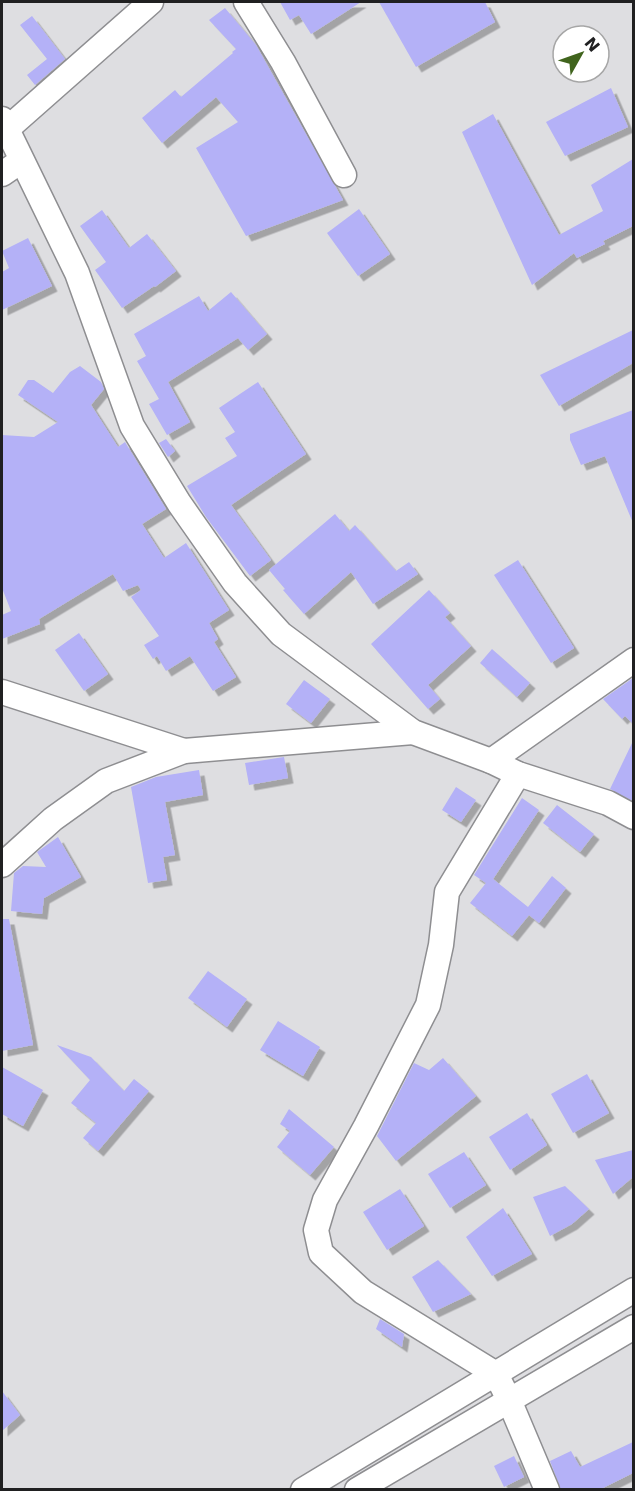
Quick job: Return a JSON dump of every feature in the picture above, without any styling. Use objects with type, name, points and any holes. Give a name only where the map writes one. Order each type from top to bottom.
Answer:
[{"type":"street","points":[[151,2],[4,125],[11,167],[77,273],[132,426],[179,503],[235,583],[281,634],[413,732],[518,774],[608,803],[633,818]]},
{"type":"street","points":[[246,2],[284,62],[344,175]]},
{"type":"street","points":[[490,761],[633,660]]},
{"type":"street","points":[[2,692],[184,751]]},
{"type":"street","points":[[2,865],[53,819],[106,781],[184,751],[413,732]]},
{"type":"street","points":[[518,774],[447,892],[441,945],[428,1005],[325,1200],[316,1230],[321,1253],[363,1292],[495,1374],[509,1400],[547,1490]]},
{"type":"street","points":[[303,1490],[633,1290]]},
{"type":"street","points":[[357,1490],[633,1327]]},
{"type":"building","points":[[280,2],[361,2],[311,34],[299,15],[290,20]]},
{"type":"building","points":[[379,2],[485,2],[495,22],[416,67]]},
{"type":"building","points":[[225,8],[256,45],[343,200],[246,236],[196,148],[238,122],[216,97],[162,143],[142,118],[175,90],[181,97],[233,53],[236,49],[209,20]]},
{"type":"building","points":[[32,16],[65,59],[35,85],[27,75],[47,59],[20,25]]},
{"type":"building","points":[[611,88],[628,127],[565,156],[546,122]]},
{"type":"building","points":[[493,114],[559,235],[603,211],[591,185],[633,159],[633,226],[603,241],[605,244],[577,258],[574,253],[532,285],[462,132]]},
{"type":"building","points":[[359,209],[390,254],[358,276],[327,233]]},
{"type":"building","points":[[102,210],[129,248],[147,234],[176,271],[122,308],[95,270],[106,262],[80,226]]},
{"type":"building","points":[[28,238],[52,286],[2,310],[2,272],[9,268],[2,251]]},
{"type":"building","points":[[231,292],[267,334],[248,350],[238,338],[168,382],[190,422],[167,435],[149,404],[159,399],[137,361],[146,356],[134,334],[199,296],[208,311]]},
{"type":"building","points":[[633,330],[633,363],[559,406],[540,375]]},
{"type":"building","points":[[80,366],[101,382],[104,389],[91,405],[118,447],[125,442],[166,509],[142,524],[164,558],[186,543],[229,610],[209,623],[218,639],[214,642],[236,677],[213,691],[190,656],[166,671],[157,656],[153,659],[144,645],[159,636],[131,597],[141,590],[138,585],[123,591],[113,574],[39,619],[40,624],[2,639],[2,615],[11,611],[2,588],[2,435],[34,437],[58,422],[18,395],[28,380],[34,380],[53,393],[70,372]]},
{"type":"building","points":[[258,382],[306,454],[231,505],[271,560],[250,576],[206,517],[187,486],[237,456],[225,438],[235,432],[219,408]]},
{"type":"building","points":[[633,410],[633,523],[605,456],[581,465],[570,440],[570,434]]},
{"type":"building","points":[[166,439],[175,451],[168,457],[159,443]]},
{"type":"building","points":[[335,514],[349,531],[355,525],[396,571],[409,562],[418,574],[373,604],[351,572],[304,614],[269,570]]},
{"type":"building","points":[[518,560],[574,648],[551,663],[494,575]]},
{"type":"building","points":[[429,590],[450,613],[445,617],[471,646],[428,685],[440,699],[428,709],[371,644]]},
{"type":"building","points":[[79,633],[108,674],[84,691],[55,650]]},
{"type":"building","points":[[492,649],[530,683],[517,697],[480,663]]},
{"type":"building","points":[[633,678],[633,724],[625,716],[622,719],[603,699]]},
{"type":"building","points":[[304,680],[330,699],[311,723],[286,704]]},
{"type":"building","points":[[633,741],[633,801],[610,789]]},
{"type":"building","points":[[284,757],[288,778],[249,785],[245,763]]},
{"type":"building","points":[[199,770],[203,795],[165,802],[175,855],[163,857],[167,880],[148,883],[131,787],[156,777]]},
{"type":"building","points":[[456,787],[476,800],[461,822],[442,810]]},
{"type":"building","points":[[522,798],[539,810],[493,879],[528,907],[552,876],[566,888],[539,923],[529,915],[512,936],[470,903],[486,883],[474,875]]},
{"type":"building","points":[[557,805],[594,834],[580,852],[543,823]]},
{"type":"building","points":[[58,837],[81,877],[44,898],[42,914],[11,911],[14,873],[23,866],[46,867],[37,852]]},
{"type":"building","points":[[2,919],[9,919],[33,1045],[2,1051]]},
{"type":"building","points":[[208,971],[247,999],[227,1027],[188,998]]},
{"type":"building","points":[[278,1021],[320,1047],[303,1076],[260,1050]]},
{"type":"building","points":[[57,1045],[91,1057],[124,1091],[134,1079],[149,1091],[98,1151],[83,1138],[96,1123],[71,1103],[90,1080]]},
{"type":"building","points":[[443,1058],[476,1096],[396,1161],[377,1136],[414,1063],[429,1070]]},
{"type":"building","points":[[2,1067],[43,1090],[23,1126],[2,1114]]},
{"type":"building","points":[[587,1074],[609,1113],[573,1133],[551,1094]]},
{"type":"building","points":[[289,1109],[334,1147],[310,1175],[277,1147],[290,1131],[280,1124]]},
{"type":"building","points":[[527,1113],[547,1145],[510,1170],[489,1137]]},
{"type":"building","points":[[633,1150],[633,1177],[613,1194],[595,1160]]},
{"type":"building","points":[[464,1152],[486,1185],[450,1208],[428,1174]]},
{"type":"building","points":[[565,1186],[589,1209],[572,1224],[550,1236],[533,1197]]},
{"type":"building","points":[[400,1189],[424,1226],[387,1250],[363,1212]]},
{"type":"building","points":[[503,1208],[532,1254],[492,1276],[466,1237]]},
{"type":"building","points":[[438,1260],[471,1294],[433,1312],[412,1277]]},
{"type":"building","points":[[380,1319],[404,1334],[402,1347],[376,1329]]},
{"type":"building","points":[[2,1391],[20,1415],[2,1431]]},
{"type":"building","points":[[633,1442],[633,1473],[599,1490],[561,1490],[550,1461],[571,1451],[580,1467]]},
{"type":"building","points":[[514,1456],[524,1477],[504,1487],[494,1466]]}]
